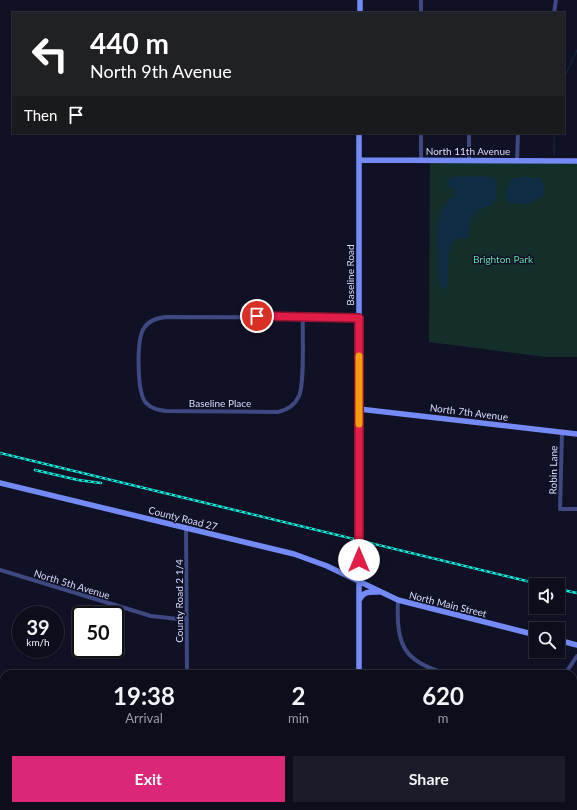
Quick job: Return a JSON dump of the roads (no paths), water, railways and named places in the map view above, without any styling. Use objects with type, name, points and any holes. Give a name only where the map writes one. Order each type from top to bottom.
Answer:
[{"type":"street","points":[[360,0],[360,12]]},
{"type":"street","points":[[421,0],[421,12]]},
{"type":"street","points":[[554,12],[556,0]]},
{"type":"street","name":"Baseline Road","points":[[358,670],[359,134]]},
{"type":"street","points":[[421,134],[421,160]]},
{"type":"street","points":[[469,134],[469,161]]},
{"type":"street","points":[[517,161],[518,134]]},
{"type":"street","name":"North 11th Avenue","points":[[358,160],[577,161]]},
{"type":"street","name":"Baseline Place","points":[[166,317],[303,317],[301,392],[293,405],[278,412],[166,411],[151,407],[141,394],[140,349],[142,331],[153,320],[166,317]]},
{"type":"street","points":[[303,317],[359,318]]},
{"type":"street","name":"North 7th Avenue","points":[[359,409],[577,434]]},
{"type":"street","name":"Robin Lane","points":[[562,432],[560,509],[577,509]]},
{"type":"street","name":"County Road 27","points":[[0,483],[294,554],[313,560],[359,581]]},
{"type":"street","name":"County Road 2 1/4","points":[[186,528],[186,670]]},
{"type":"street","points":[[340,572],[349,572],[359,560]]},
{"type":"street","name":"North 5th Avenue","points":[[0,570],[151,616],[167,620],[187,620]]},
{"type":"street","name":"North Main Street","points":[[359,581],[378,592],[398,600],[529,633]]},
{"type":"street","points":[[359,601],[364,594],[378,592]]},
{"type":"street","points":[[398,600],[399,634],[408,653],[423,666],[436,670]]},
{"type":"street","points":[[565,642],[577,645]]},
{"type":"street","points":[[568,670],[577,656]]},
{"type":"water","points":[[458,176],[489,177],[496,181],[497,192],[495,200],[489,206],[479,209],[471,219],[468,236],[465,239],[459,237],[450,248],[448,283],[446,289],[442,288],[440,285],[439,277],[438,224],[447,201],[454,196],[454,189],[447,186],[448,179]]},
{"type":"water","points":[[523,177],[540,178],[544,186],[543,196],[528,204],[509,203],[506,194],[507,187],[511,179]]},
{"type":"waterway","points":[[565,76],[577,50]]},
{"type":"waterway","points":[[554,134],[554,155]]},
{"type":"railway","points":[[0,453],[529,582]]},
{"type":"railway","points":[[35,470],[78,480],[101,483]]},
{"type":"railway","points":[[565,590],[577,593]]},
{"type":"park label","name":"Brighton Park","points":[[503,259]]}]
